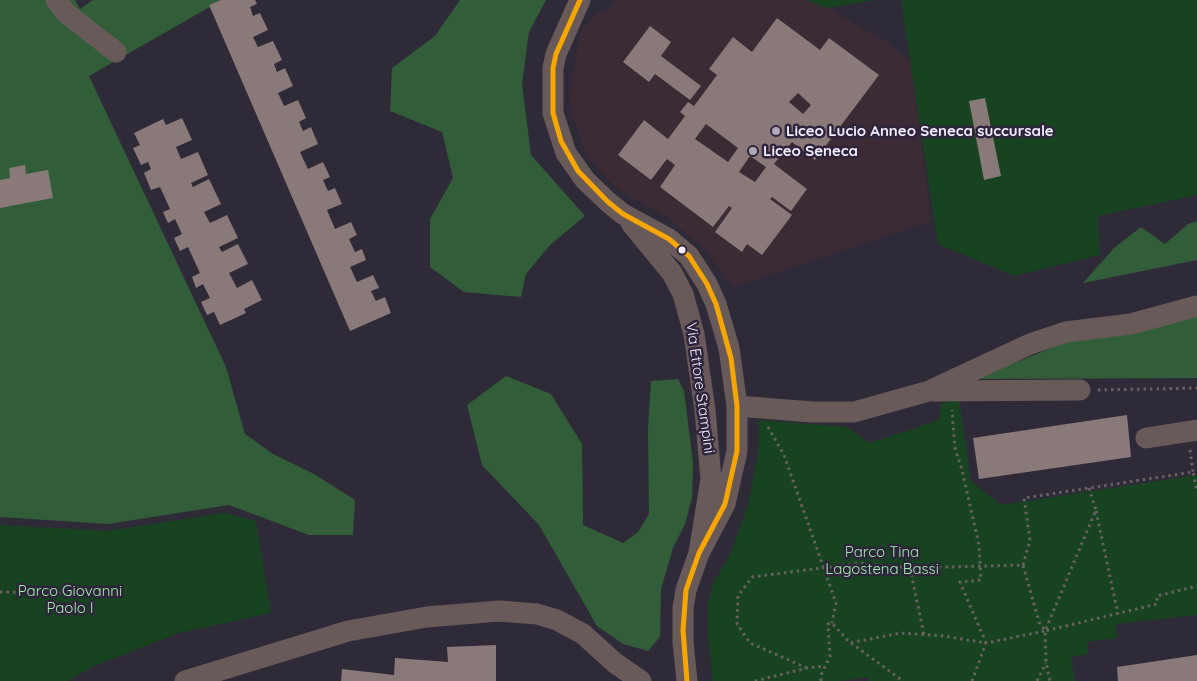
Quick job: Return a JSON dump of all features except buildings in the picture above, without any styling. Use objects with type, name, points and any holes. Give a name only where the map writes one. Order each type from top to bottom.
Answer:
[{"type":"street","points":[[56,0],[66,13],[116,52]]},
{"type":"street","name":"Via Ettore Stampini","points":[[580,0],[556,54],[552,83],[553,113],[560,141],[578,171],[594,189],[623,214],[680,285],[694,334],[711,468],[709,499],[698,553],[686,590],[683,608],[683,642],[687,681]]},
{"type":"street","name":"Via Ettore Stampini","points":[[623,214],[675,243],[689,256],[707,284],[722,320],[729,348],[737,406],[737,451],[730,488],[719,516],[698,553]]},
{"type":"street","points":[[737,406],[812,412],[854,412],[929,391],[1030,344],[1066,332],[1131,324],[1197,306]]},
{"type":"street","points":[[929,391],[1080,390]]},
{"type":"street","points":[[1146,438],[1197,430]]},
{"type":"street","points":[[185,681],[320,638],[360,628],[427,617],[499,611],[537,614],[557,620],[583,634],[615,663],[642,681]]},
{"type":"street","points":[[615,663],[626,681]]},
{"type":"path","points":[[1080,390],[1197,388]]},
{"type":"path","points":[[951,392],[954,448],[962,470],[979,545],[981,580],[960,582],[986,643],[972,681]]},
{"type":"path","points":[[759,408],[784,455],[836,603],[832,623],[828,624],[830,656],[820,675],[821,681]]},
{"type":"path","points":[[1045,631],[1036,614],[1023,565],[1030,540],[1024,498],[1193,472],[1197,492]]},
{"type":"path","points":[[1088,488],[1096,510],[1118,614]]},
{"type":"path","points":[[1050,681],[1046,662],[1045,631],[1096,510]]},
{"type":"path","points":[[807,668],[750,643],[737,624],[738,596],[752,577],[860,563],[910,568],[1023,565]]},
{"type":"path","points":[[910,568],[924,635]]},
{"type":"path","points":[[850,643],[900,633],[944,636],[986,643],[1157,604],[1157,596],[1197,586]]},
{"type":"path","points":[[0,592],[78,592]]},
{"type":"path","points":[[832,623],[850,643],[903,681]]},
{"type":"path","points":[[1037,681],[1046,662]]},
{"type":"path","points":[[755,681],[807,668],[825,666]]},
{"type":"shaded area","name":"Liceo Seneca","points":[[616,0],[806,0],[827,8],[887,42],[911,63],[931,221],[733,287],[709,254],[669,218],[619,190],[589,159],[572,116],[570,92],[581,30],[598,12],[609,11]]},
{"type":"green space","points":[[0,0],[75,0],[80,9],[93,0],[222,0],[89,76],[226,367],[245,434],[273,454],[314,474],[355,500],[353,535],[309,535],[229,505],[108,524],[0,517]]},
{"type":"green space","points":[[460,0],[546,0],[529,32],[522,84],[531,155],[585,216],[550,245],[526,274],[521,297],[464,292],[430,267],[430,219],[453,178],[442,132],[390,111],[392,68],[435,36]]},
{"type":"green space","points":[[806,0],[876,0],[827,8]]},
{"type":"green space","points":[[901,0],[1197,0],[1197,195],[1098,216],[1100,255],[1014,276],[938,244]]},
{"type":"green space","points":[[1197,221],[1197,260],[1083,283],[1115,247],[1141,227],[1165,244],[1188,224]]},
{"type":"green space","points":[[1197,310],[1197,378],[974,379],[1069,341]]},
{"type":"green space","points":[[506,376],[551,394],[582,444],[583,525],[623,543],[638,532],[649,514],[648,429],[651,381],[678,379],[684,391],[693,463],[692,498],[685,524],[673,548],[661,589],[660,637],[648,651],[623,644],[597,626],[539,525],[482,465],[467,405]]},
{"type":"green space","name":"Parco Tina Lagostena Bassi","points":[[959,398],[971,481],[1001,505],[1197,475],[1197,615],[1116,624],[1117,638],[1087,642],[1088,654],[1071,657],[1075,681],[868,681],[868,677],[841,681],[713,681],[708,635],[708,604],[714,582],[729,557],[747,509],[758,454],[759,420],[847,427],[869,443],[939,420],[941,404]]},
{"type":"green space","name":"Parco Giovanni Paolo I","points":[[225,513],[256,521],[271,613],[179,633],[94,666],[67,681],[0,681],[0,525],[107,531]]},
{"type":"transit line","points":[[580,0],[556,54],[553,68],[553,113],[561,141],[578,171],[608,202],[623,214],[669,239],[689,256],[707,284],[716,304],[731,358],[737,406],[737,451],[725,504],[699,553],[686,590],[683,630],[687,681]]},
{"type":"place","name":"Liceo Lucio Anneo Seneca succursale","points":[[776,131]]},
{"type":"place","name":"Liceo Seneca","points":[[753,151]]}]
